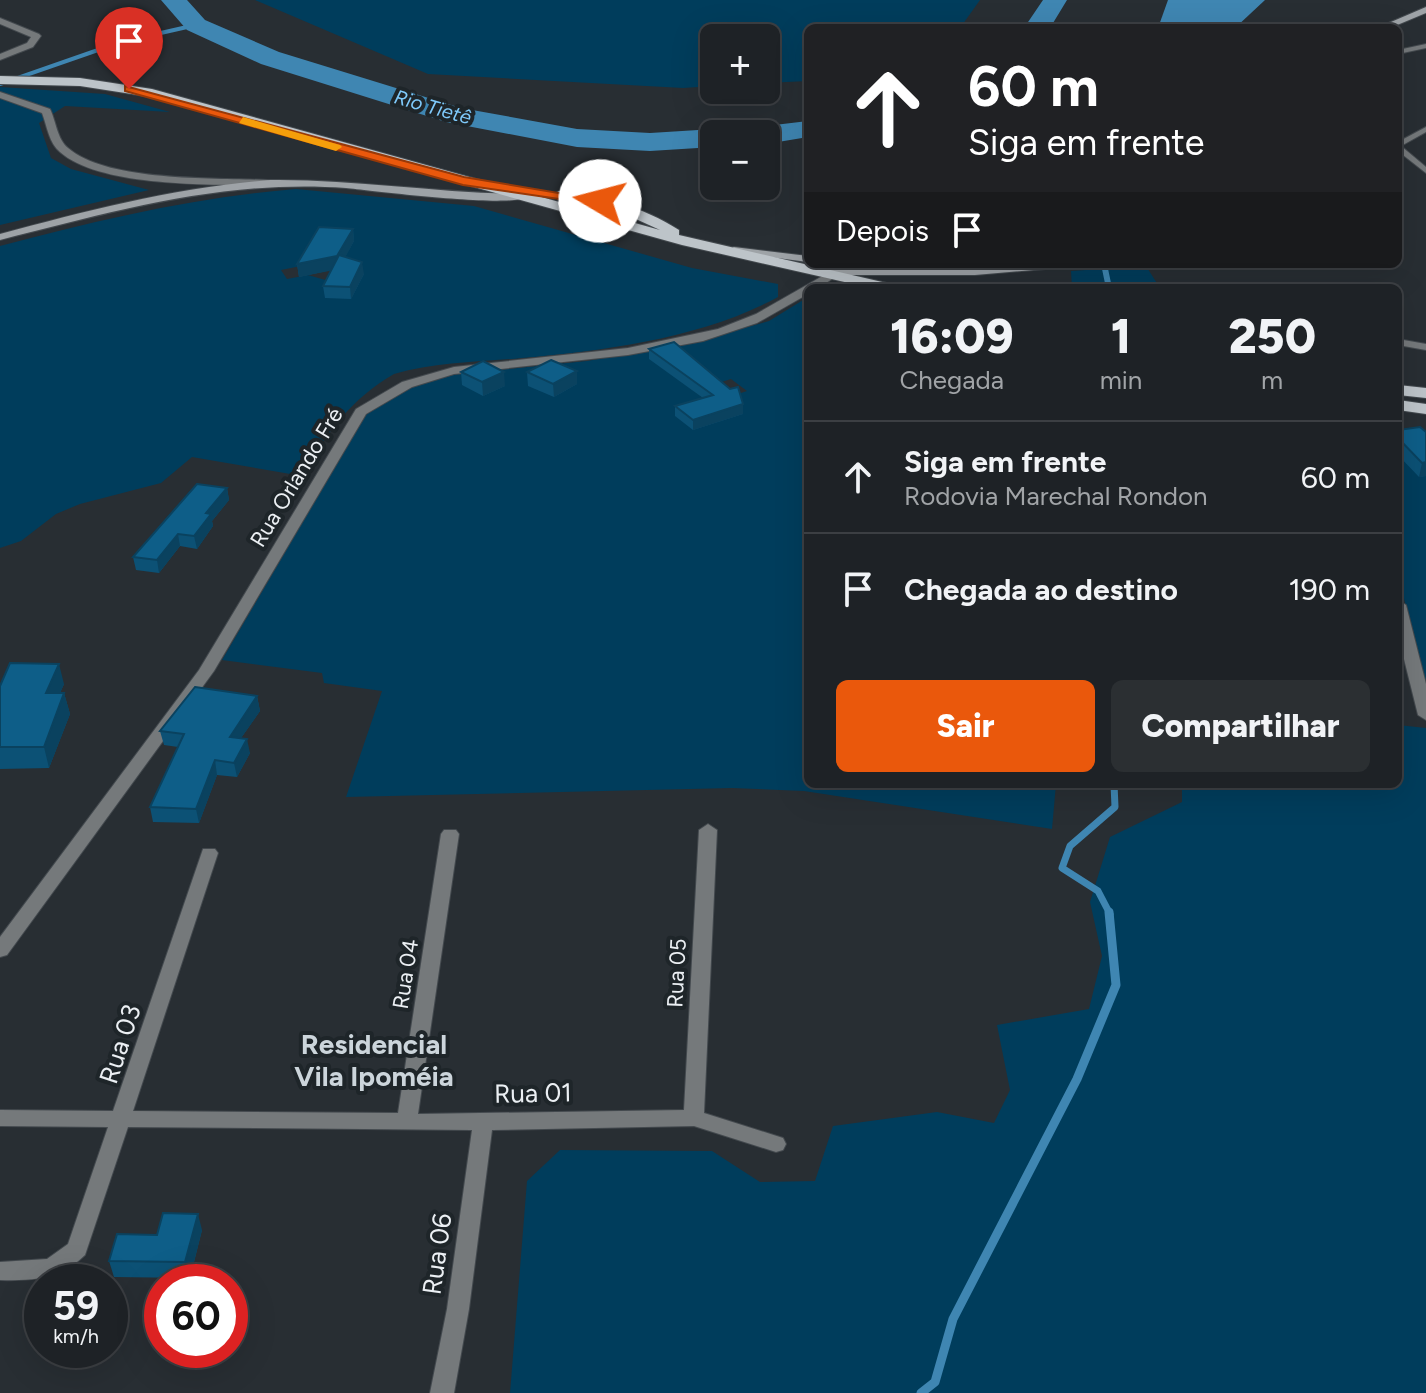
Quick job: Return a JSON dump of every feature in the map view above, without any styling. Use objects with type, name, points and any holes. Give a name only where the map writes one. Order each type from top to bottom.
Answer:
[{"type":"main road","points":[[0,80],[93,84],[152,93],[543,203],[721,264],[827,272]]},
{"type":"main road","points":[[463,181],[600,201],[653,217],[687,242]]},
{"type":"main road","points":[[575,215],[582,204],[600,201]]},
{"type":"main road","points":[[575,215],[804,267]]},
{"type":"main road","points":[[808,268],[875,284]]},
{"type":"main road","points":[[1402,390],[1426,393]]},
{"type":"main road","points":[[1402,406],[1426,409]]},
{"type":"street","points":[[1392,24],[1426,10]]},
{"type":"street","points":[[0,21],[36,36],[30,45],[0,57]]},
{"type":"street","points":[[0,95],[46,111],[61,148],[94,166],[135,175],[346,184],[464,198],[521,197]]},
{"type":"street","points":[[0,237],[179,193],[268,183]]},
{"type":"street","points":[[715,248],[804,259]]},
{"type":"street","points":[[888,268],[914,271]]},
{"type":"street","points":[[827,272],[980,268]]},
{"type":"street","name":"Rua Orlando Fré","points":[[814,284],[827,272]]},
{"type":"street","name":"Rua Orlando Fré","points":[[0,950],[206,671],[361,412],[394,389],[436,372],[625,351],[679,341],[741,326],[804,291]]},
{"type":"street","points":[[1402,621],[1426,715]]},
{"type":"street","name":"Rua 05","points":[[694,1118],[708,830]]},
{"type":"street","name":"Rua 04","points":[[407,1121],[450,834]]},
{"type":"street","name":"Rua 03","points":[[0,1271],[46,1271],[59,1266],[77,1249],[124,1118],[209,853]]},
{"type":"street","name":"Rua 01","points":[[0,1118],[483,1122],[694,1118],[776,1144]]},
{"type":"street","name":"Rua 06","points":[[442,1393],[458,1309],[483,1122]]},
{"type":"lane","points":[[1402,51],[1426,46]]},
{"type":"lane","points":[[1402,144],[1426,129]]},
{"type":"lane","points":[[1402,150],[1426,171]]},
{"type":"lane","points":[[1402,343],[1426,347]]},
{"type":"shaded area","points":[[255,0],[980,0],[963,24],[804,24],[804,81],[780,82],[780,24],[700,24],[700,87],[428,74]]},
{"type":"shaded area","points":[[1168,0],[1265,0],[1239,24],[1159,24]]},
{"type":"shaded area","points":[[0,87],[105,94],[170,112],[65,106],[39,123],[51,158],[71,169],[149,190],[0,225]]},
{"type":"shaded area","points":[[296,189],[474,206],[692,268],[778,284],[778,297],[718,323],[654,340],[555,355],[441,365],[394,374],[365,394],[341,418],[302,476],[192,457],[161,483],[80,504],[56,514],[21,541],[0,548],[0,246],[147,211]],"holes":[[[306,265],[355,272],[336,283],[308,275],[287,279],[281,270]]]},
{"type":"shaded area","points":[[1147,268],[1157,284],[1072,284],[1071,271]]},
{"type":"shaded area","points":[[804,299],[804,788],[1056,788],[1052,829],[804,791],[732,788],[346,797],[382,691],[324,683],[322,673],[222,660],[367,412],[397,392],[438,376],[587,361],[686,344],[769,321]],"holes":[[[731,379],[747,391],[710,403],[694,391]]]},
{"type":"shaded area","points":[[1426,431],[1426,692],[1402,590],[1402,434]]},
{"type":"shaded area","points":[[1402,725],[1426,728],[1426,1393],[510,1393],[527,1181],[560,1150],[712,1151],[760,1182],[815,1181],[833,1126],[937,1112],[994,1123],[1010,1090],[997,1025],[1089,1009],[1102,956],[1090,902],[1110,837],[1182,802],[1182,788],[1402,788]]},
{"type":"building","points":[[319,227],[353,229],[337,256],[297,264]]},
{"type":"building","points":[[339,255],[362,262],[350,287],[323,286]]},
{"type":"building","points":[[674,342],[730,389],[738,387],[743,404],[693,420],[675,406],[713,395],[649,349]]},
{"type":"building","points":[[551,360],[577,371],[553,384],[527,372]]},
{"type":"building","points":[[483,361],[504,372],[482,382],[461,372]]},
{"type":"building","points":[[1420,427],[1426,432],[1426,462],[1422,463],[1402,442],[1402,429]]},
{"type":"building","points":[[197,484],[227,488],[206,513],[211,514],[194,536],[178,534],[157,560],[133,557]]},
{"type":"building","points":[[10,663],[59,664],[46,693],[64,693],[44,747],[0,747],[0,686]]},
{"type":"building","points":[[195,687],[257,696],[230,737],[247,739],[234,763],[215,760],[196,809],[150,807],[184,734],[160,731]]},
{"type":"building","points":[[163,1213],[198,1214],[185,1262],[109,1261],[117,1234],[157,1235]]},
{"type":"waterway","name":"Rio Tietê","points":[[173,0],[196,25],[270,58],[456,116],[577,138],[650,142],[700,139]]},
{"type":"waterway","name":"Rio Tietê","points":[[1040,24],[1055,0]]},
{"type":"waterway","points":[[0,84],[121,42],[196,25]]},
{"type":"waterway","name":"Rio Tietê","points":[[780,133],[804,130]]},
{"type":"waterway","points":[[1105,268],[1108,284]]},
{"type":"waterway","points":[[1109,912],[1098,891],[1062,868],[1070,846],[1115,807],[1114,788]]},
{"type":"waterway","points":[[921,1393],[935,1382],[953,1319],[1077,1079],[1116,985],[1109,912]]},
{"type":"slow traffic","points":[[243,121],[336,147]]},
{"type":"district","name":"Residencial Vila Ipoméia","points":[[374,1060]]},
{"type":"route","points":[[129,89],[463,181],[600,201]]}]
